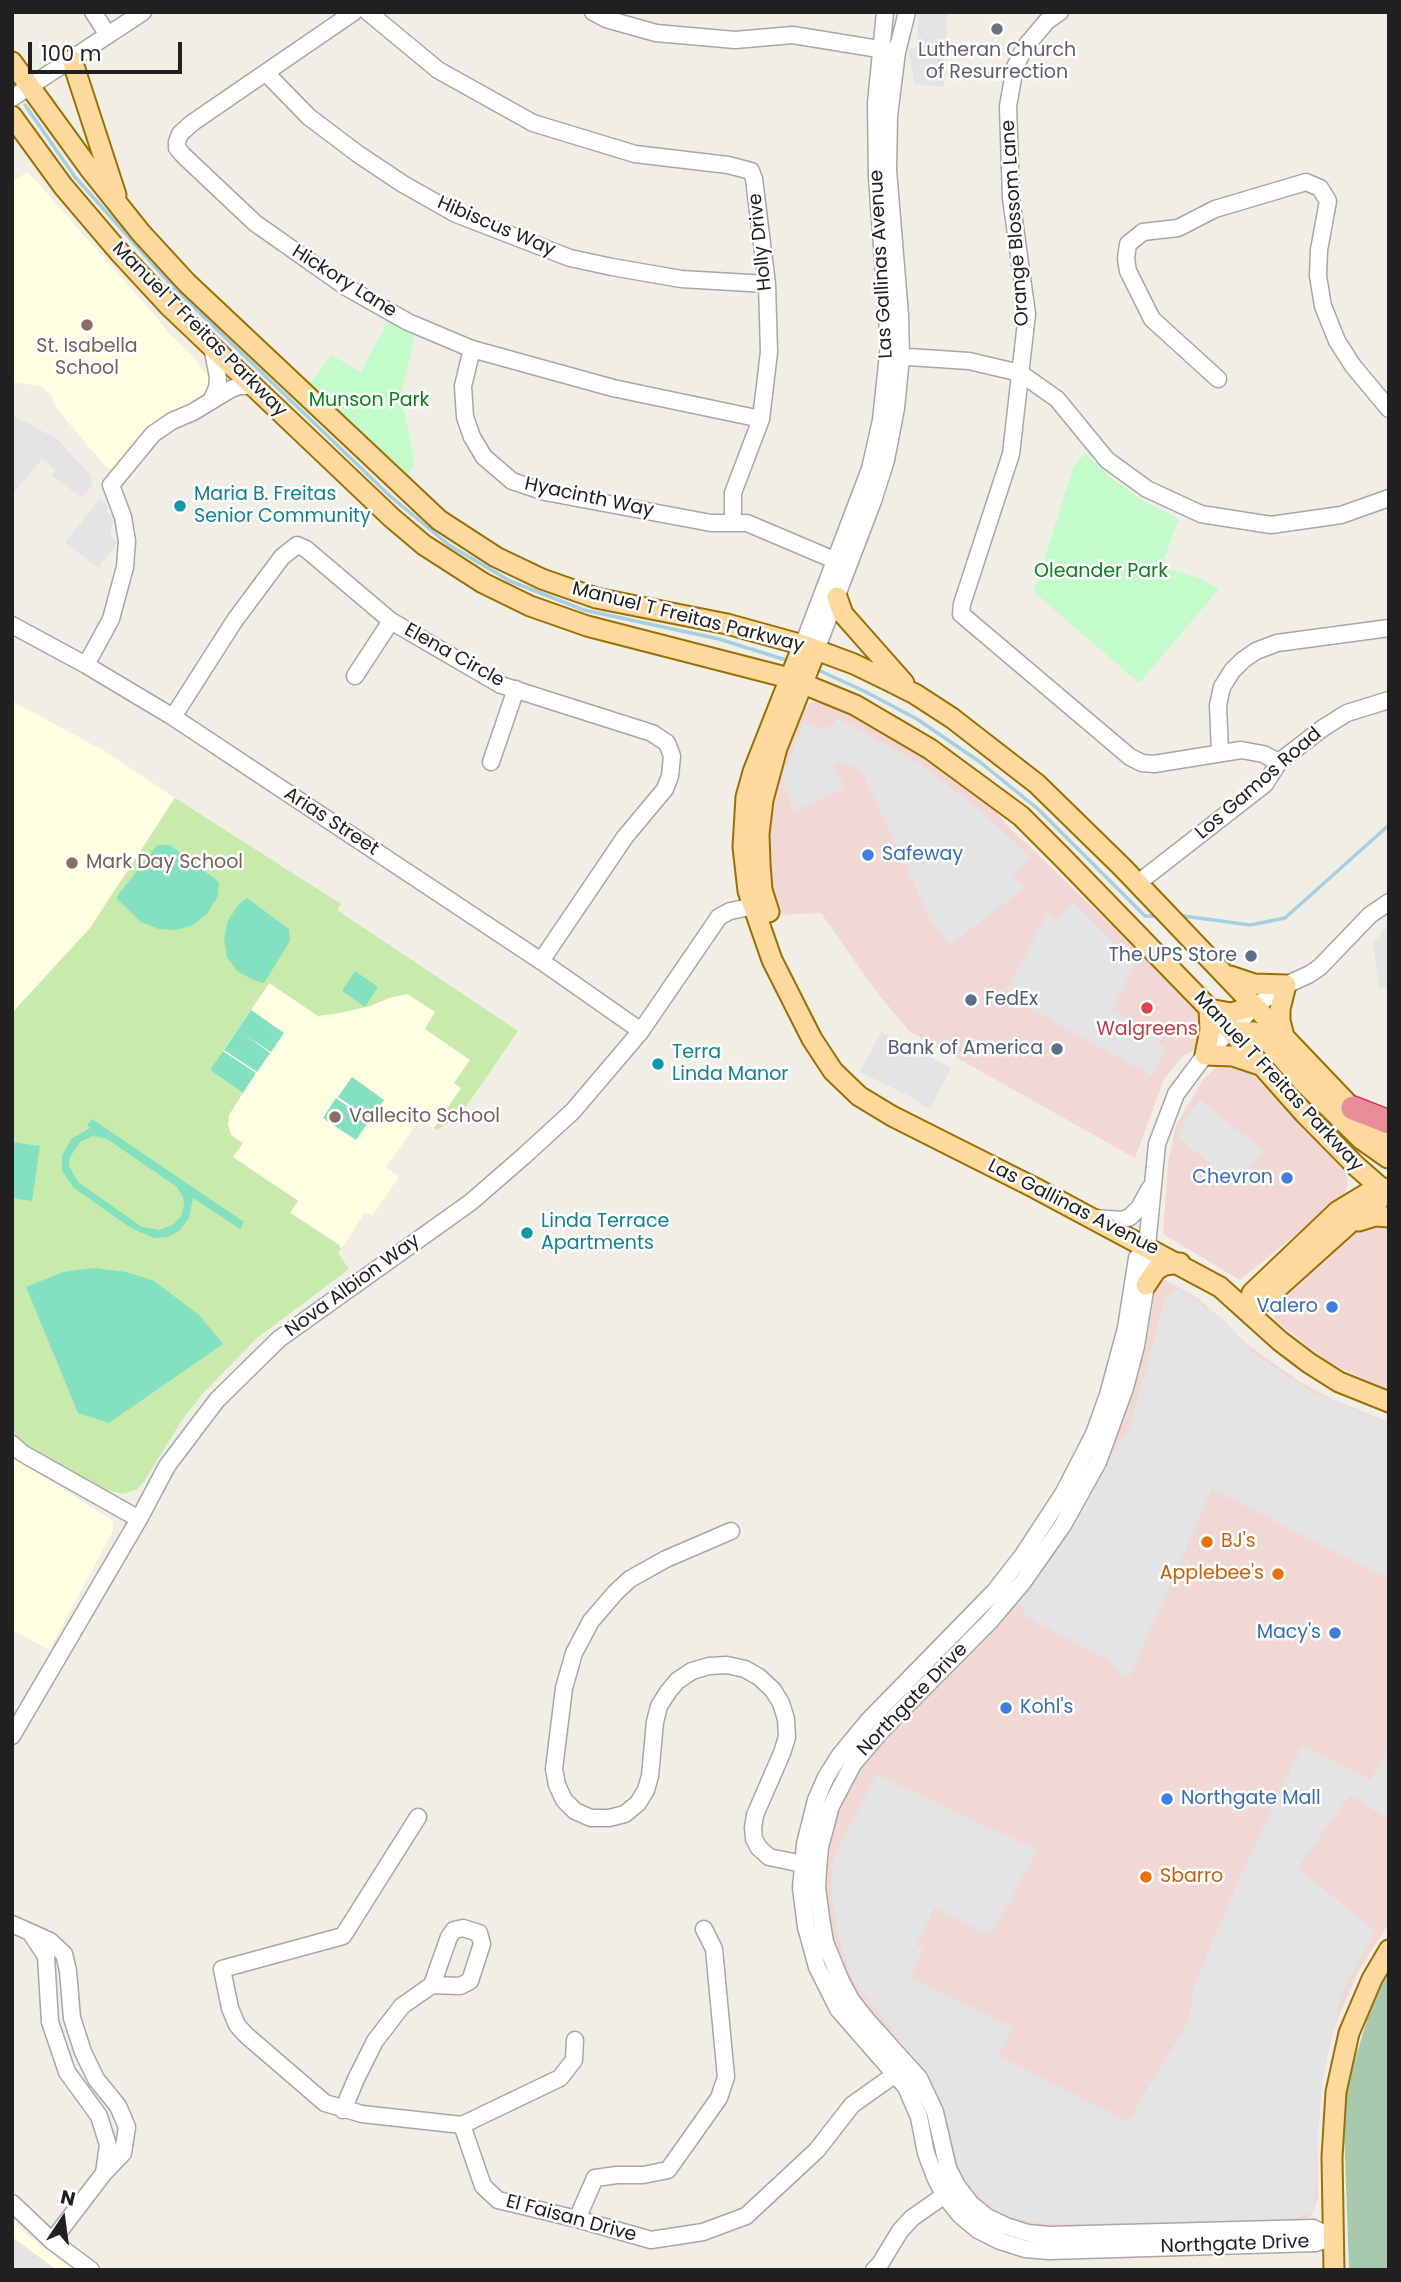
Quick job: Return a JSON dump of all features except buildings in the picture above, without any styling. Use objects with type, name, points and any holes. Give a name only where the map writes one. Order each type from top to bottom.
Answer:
[{"type":"highway","points":[[1353,1108],[1389,1122]]},
{"type":"main road","points":[[72,60],[120,206]]},
{"type":"main road","name":"Manuel T Freitas Parkway","points":[[12,62],[61,132],[120,206],[187,283],[439,520],[485,550],[542,579],[596,598],[727,624],[803,664],[856,705],[896,727],[961,771],[1021,816],[1231,1031],[1343,1153],[1387,1191]]},
{"type":"main road","name":"Manuel T Freitas Parkway","points":[[12,116],[64,186],[120,253],[212,347],[392,518],[424,545],[483,583],[530,606],[587,626],[803,664],[854,664],[915,694],[988,745],[1037,784],[1138,883],[1389,1147]]},
{"type":"main road","points":[[837,597],[843,614],[915,694]]},
{"type":"main road","name":"Las Gallinas Avenue","points":[[803,664],[777,748],[755,799],[762,890],[760,905],[783,956],[787,988],[812,1039],[833,1071],[859,1096],[892,1116],[1180,1263],[1220,1287],[1280,1341],[1309,1363],[1339,1382],[1389,1402]]},
{"type":"main road","points":[[1225,975],[1254,984],[1286,985],[1280,1009],[1285,1038]]},
{"type":"main road","points":[[1255,1006],[1231,1013],[1209,1009],[1210,1030],[1205,1055],[1233,1056],[1260,1065]]},
{"type":"main road","points":[[1231,1031],[1254,1032],[1265,1038],[1302,1081],[1361,1139],[1389,1158]]},
{"type":"main road","points":[[1343,1153],[1354,1174],[1355,1186],[1345,1217]]},
{"type":"main road","points":[[1246,1309],[1262,1302],[1345,1217],[1377,1203],[1387,1191]]},
{"type":"main road","points":[[1345,1217],[1389,1217]]},
{"type":"main road","points":[[1146,1285],[1152,1275],[1165,1265],[1180,1263]]},
{"type":"main road","points":[[1333,2238],[1326,2213],[1324,2157],[1329,2080],[1351,2003],[1389,1935]]},
{"type":"main road","points":[[1334,2270],[1333,2122],[1341,2062],[1359,2006],[1389,1950]]},
{"type":"street","points":[[93,12],[108,35]]},
{"type":"street","points":[[12,98],[143,12]]},
{"type":"street","name":"Hickory Lane","points":[[354,12],[185,129],[177,142],[177,148],[256,223],[346,287],[408,322],[472,349],[613,387],[761,419]]},
{"type":"street","name":"Holly Drive","points":[[368,12],[438,70],[533,122],[635,155],[728,165],[751,171],[766,284],[769,352],[761,419],[733,493],[733,522]]},
{"type":"street","points":[[593,12],[606,19],[656,33],[735,40],[793,35],[889,50]]},
{"type":"street","name":"Las Gallinas Avenue","points":[[803,664],[886,460],[896,408],[895,356],[901,316],[888,170],[889,50],[885,12]]},
{"type":"street","name":"Las Gallinas Avenue","points":[[889,50],[907,12]]},
{"type":"street","name":"Orange Blossom Lane","points":[[1060,12],[1046,22],[1025,47],[1015,67],[1008,106],[1010,198],[1027,314],[1011,454],[961,614],[1130,757],[1142,763],[1154,764],[1241,750],[1263,754],[1279,762]]},
{"type":"street","name":"Hibiscus Way","points":[[266,73],[309,117],[358,155],[456,214],[570,258],[681,279],[766,284]]},
{"type":"street","points":[[1218,379],[1152,318],[1128,271],[1128,244],[1143,232],[1178,229],[1215,209],[1306,182],[1320,188],[1328,201],[1319,250],[1318,276],[1323,306],[1337,341],[1353,366],[1389,409]]},
{"type":"street","points":[[211,401],[217,388],[218,377],[212,347]]},
{"type":"street","name":"Hyacinth Way","points":[[472,349],[463,386],[465,417],[472,437],[484,457],[512,481],[558,495],[711,523],[733,522]]},
{"type":"street","points":[[895,356],[969,361],[1020,373],[1058,399],[1107,460],[1147,489],[1201,514],[1271,525],[1341,515],[1389,498]]},
{"type":"street","points":[[86,665],[111,619],[125,567],[127,541],[123,516],[111,485],[153,434],[239,386],[253,386]]},
{"type":"street","points":[[733,522],[747,523],[843,564]]},
{"type":"street","name":"Elena Circle","points":[[173,717],[235,620],[282,557],[297,545],[306,549],[391,621],[501,685],[653,733],[667,743],[672,756],[670,776],[665,789],[625,837],[541,961]]},
{"type":"street","name":"Las Gallinas Avenue","points":[[803,664],[837,597],[843,564]]},
{"type":"street","points":[[355,677],[391,621]]},
{"type":"street","name":"Arias Street","points":[[12,625],[173,717],[541,961],[641,1031]]},
{"type":"street","points":[[1220,753],[1217,705],[1222,687],[1242,660],[1277,643],[1389,628]]},
{"type":"street","points":[[491,762],[516,689]]},
{"type":"street","name":"Los Gamos Road","points":[[1138,883],[1265,784],[1279,762],[1323,728],[1347,713],[1389,700]]},
{"type":"street","name":"Northgate Drive","points":[[1333,2238],[1313,2228],[1049,2235],[1028,2233],[987,2217],[951,2191],[937,2121],[928,2094],[902,2069],[851,2000],[841,1981],[825,1941],[817,1888],[810,1865],[820,1847],[831,1806],[853,1764],[880,1732],[990,1621],[1023,1582],[1077,1502],[1100,1438],[1125,1388],[1136,1346],[1146,1285],[1157,1144],[1176,1094],[1205,1055],[1255,1006],[1320,967],[1370,915],[1389,902]]},
{"type":"street","name":"Nova Albion Way","points":[[13,1732],[173,1457],[217,1400],[279,1339],[471,1202],[573,1111],[641,1031],[719,918],[730,911],[760,905]]},
{"type":"street","points":[[1091,1218],[1122,1220],[1130,1217],[1139,1208],[1153,1183]]},
{"type":"street","name":"Northgate Drive","points":[[1100,1438],[1108,1395],[1126,1328],[1137,1258],[1147,1246]]},
{"type":"street","points":[[12,1444],[22,1453],[139,1519]]},
{"type":"street","points":[[731,1531],[666,1559],[639,1574],[616,1592],[591,1621],[574,1653],[564,1688],[554,1769],[557,1785],[564,1800],[575,1811],[591,1818],[609,1818],[625,1814],[638,1803],[646,1790],[650,1776],[655,1722],[659,1706],[667,1692],[692,1671],[727,1665],[745,1669],[773,1689],[786,1719],[787,1737],[755,1815],[754,1839],[759,1849],[769,1857],[810,1865]]},
{"type":"street","points":[[418,1817],[343,1937],[222,1969],[230,2008],[237,2025],[325,2103],[362,2115],[462,2125],[560,2078],[574,2060],[575,2040]]},
{"type":"street","points":[[12,1924],[50,1941],[64,1954],[72,2018],[83,2052],[96,2079],[118,2106],[127,2127],[123,2153],[104,2173],[52,2241]]},
{"type":"street","points":[[577,2218],[595,2178],[643,2175],[668,2170],[719,2098],[726,2077],[714,1950],[704,1929]]},
{"type":"street","points":[[30,1932],[46,1956],[50,2022],[67,2072],[99,2116],[108,2145],[104,2173]]},
{"type":"street","points":[[343,2110],[375,2041],[402,2006],[432,1985]]},
{"type":"street","name":"El Faisan Drive","points":[[462,2125],[483,2186],[498,2200],[577,2218],[651,2240],[704,2232],[747,2216],[817,2150],[852,2105],[902,2069]]},
{"type":"street","points":[[881,2268],[900,2231],[918,2213],[951,2191]]},
{"type":"street","points":[[12,2203],[52,2241],[91,2270]]},
{"type":"shaded area","points":[[918,12],[947,12],[944,87],[915,84],[908,49],[917,45]]},
{"type":"shaded area","name":"St. Isabella School","points":[[28,172],[168,332],[192,355],[210,380],[205,396],[154,423],[120,469],[107,468],[57,409],[51,395],[41,386],[12,382],[12,181]]},
{"type":"shaded area","points":[[12,415],[57,439],[91,475],[92,486],[81,497],[52,476],[56,470],[42,459],[12,495]]},
{"type":"shaded area","points":[[100,499],[109,506],[106,511],[113,517],[110,536],[118,542],[98,568],[65,542]]},
{"type":"shaded area","points":[[823,700],[872,723],[922,755],[991,806],[1008,826],[1183,994],[1203,1018],[1203,1041],[1183,1056],[1164,1079],[1135,1158],[909,1031],[875,990],[821,913],[778,915],[769,890],[763,850],[772,787],[802,712],[810,703]]},
{"type":"shaded area","name":"Mark Day School","points":[[12,701],[106,752],[175,798],[90,928],[12,1013]]},
{"type":"shaded area","points":[[837,718],[919,763],[980,810],[1031,858],[1013,875],[1025,887],[950,945],[931,921],[864,776],[853,766],[833,763],[845,788],[793,812],[787,790],[779,787],[803,723],[813,727],[831,727]]},
{"type":"shaded area","points":[[1073,902],[1135,964],[1111,1009],[1162,1037],[1158,1043],[1166,1048],[1152,1076],[1013,999],[1007,989],[1048,913],[1054,921]]},
{"type":"shaded area","points":[[1389,922],[1389,987],[1379,989],[1373,944]]},
{"type":"shaded area","name":"Vallecito School","points":[[270,983],[318,1016],[370,1006],[408,994],[435,1012],[426,1029],[470,1060],[454,1083],[461,1088],[434,1128],[420,1119],[386,1167],[399,1177],[372,1216],[365,1212],[341,1249],[339,1244],[290,1212],[298,1200],[233,1157],[229,1115],[242,1093],[210,1070]]},
{"type":"shaded area","points":[[881,1032],[951,1068],[930,1109],[860,1072]]},
{"type":"shaded area","points":[[1233,1062],[1247,1069],[1345,1171],[1348,1184],[1343,1196],[1240,1280],[1163,1234],[1168,1163],[1176,1125],[1202,1081],[1220,1063]]},
{"type":"shaded area","points":[[1200,1100],[1264,1151],[1235,1185],[1178,1135],[1184,1120]]},
{"type":"shaded area","points":[[1389,1224],[1389,1390],[1327,1362],[1275,1320],[1273,1309],[1363,1226]]},
{"type":"shaded area","points":[[1160,1277],[1198,1298],[1247,1344],[1297,1380],[1332,1399],[1389,1422],[1389,1923],[1358,1972],[1334,2028],[1320,2089],[1317,2121],[1318,2198],[1311,2216],[1303,2220],[1049,2228],[1030,2226],[991,2210],[964,2182],[954,2164],[942,2110],[926,2074],[912,2053],[872,2014],[847,1977],[829,1923],[825,1888],[828,1848],[838,1808],[860,1768],[1048,1559],[1083,1506],[1105,1461],[1129,1399],[1148,1333],[1156,1283]]},
{"type":"shaded area","points":[[1178,1287],[1223,1319],[1253,1353],[1278,1370],[1313,1392],[1389,1424],[1389,1579],[1212,1489],[1130,1676],[1121,1676],[1109,1661],[1022,1614],[1025,1608],[1018,1604],[1073,1524],[1104,1467],[1130,1427],[1166,1296],[1173,1294]]},
{"type":"shaded area","points":[[12,1456],[113,1521],[112,1533],[49,1650],[12,1630]]},
{"type":"shaded area","points":[[1302,1746],[1370,1780],[1389,1747],[1389,1820],[1350,1795],[1297,1868],[1375,1930],[1341,1995],[1324,2070],[1314,2210],[1294,2221],[1054,2224],[1016,2220],[1001,2212],[980,2197],[962,2177],[953,2156],[935,2087],[912,2053],[854,1982],[838,1936],[832,1897],[833,1859],[876,1774],[1037,1850],[991,1935],[934,1908],[916,1947],[925,1946],[911,1977],[1013,2027],[999,2056],[1128,2121],[1188,2022],[1195,1983],[1245,1865]]},
{"type":"shaded area","points":[[1389,1971],[1389,2270],[1349,2270],[1344,2128],[1348,2082],[1371,2007]]},
{"type":"shaded area","points":[[12,2219],[28,2236],[73,2270],[12,2270]]},
{"type":"shaded area","points":[[12,2237],[50,2265],[57,2270],[12,2270]]},
{"type":"green space","name":"Munson Park","points":[[388,321],[415,334],[401,395],[415,465],[405,477],[308,386],[331,355],[361,372]]},
{"type":"green space","name":"Oleander Park","points":[[1085,453],[1111,478],[1145,502],[1179,519],[1161,567],[1200,578],[1219,589],[1139,683],[1034,592],[1073,468]]},
{"type":"green space","points":[[175,798],[341,904],[337,910],[518,1031],[461,1114],[437,1130],[434,1128],[461,1088],[454,1083],[470,1060],[425,1029],[435,1012],[407,994],[370,1006],[318,1016],[269,983],[210,1070],[243,1093],[229,1115],[231,1135],[243,1143],[233,1157],[298,1201],[290,1213],[339,1245],[341,1249],[338,1253],[349,1269],[257,1338],[204,1392],[182,1420],[143,1483],[137,1489],[123,1494],[107,1490],[26,1445],[12,1432],[12,1013],[90,928]]},
{"type":"green space","points":[[157,845],[170,845],[219,882],[218,896],[207,914],[193,925],[176,930],[159,929],[141,922],[116,898]]},
{"type":"green space","points":[[247,898],[289,929],[290,941],[264,983],[237,971],[227,957],[224,939],[228,920],[239,904]]},
{"type":"green space","points":[[355,971],[378,987],[365,1007],[342,991]]},
{"type":"green space","points":[[251,1010],[284,1033],[271,1052],[245,1035],[270,1053],[257,1072],[224,1050]]},
{"type":"green space","points":[[223,1051],[256,1073],[243,1093],[210,1070]]},
{"type":"green space","points":[[352,1077],[384,1100],[371,1119],[338,1097]]},
{"type":"green space","points":[[336,1098],[369,1121],[356,1140],[323,1118]]},
{"type":"green space","points":[[92,1119],[244,1222],[240,1229],[193,1198],[189,1218],[180,1230],[168,1237],[154,1238],[131,1228],[74,1188],[62,1171],[62,1156],[71,1139],[90,1128],[87,1125]],"holes":[[[93,1136],[107,1139],[177,1187],[183,1197],[184,1207],[174,1224],[160,1230],[142,1227],[78,1182],[69,1166],[70,1157],[80,1142]]]},
{"type":"green space","points":[[12,1142],[40,1146],[32,1201],[12,1198]]},
{"type":"green space","points":[[94,1268],[127,1272],[154,1281],[199,1315],[223,1344],[109,1423],[78,1413],[26,1287],[63,1272]]},
{"type":"waterway","points":[[25,105],[75,177],[176,290],[390,496],[449,545],[510,581],[584,610],[719,639],[789,661]]},
{"type":"waterway","points":[[818,670],[917,719],[980,762],[1038,809],[1145,916],[1155,916]]},
{"type":"waterway","points":[[1184,916],[1250,925],[1285,918],[1389,825]]},
{"type":"place","name":"Lutheran Church of Resurrection","points":[[997,29]]},
{"type":"place","name":"St. Isabella School","points":[[87,325]]},
{"type":"place","name":"Maria B. Freitas Senior Community","points":[[180,506]]},
{"type":"place","name":"Safeway","points":[[868,855]]},
{"type":"place","name":"Mark Day School","points":[[72,863]]},
{"type":"place","name":"The UPS Store","points":[[1251,956]]},
{"type":"place","name":"FedEx","points":[[971,1000]]},
{"type":"place","name":"Walgreens","points":[[1147,1008]]},
{"type":"place","name":"Bank of America","points":[[1057,1049]]},
{"type":"place","name":"Terra Linda Manor","points":[[658,1064]]},
{"type":"place","name":"Vallecito School","points":[[335,1117]]},
{"type":"place","name":"Chevron","points":[[1287,1178]]},
{"type":"place","name":"Linda Terrace Apartments","points":[[527,1233]]},
{"type":"place","name":"Valero","points":[[1332,1307]]},
{"type":"place","name":"BJ's","points":[[1207,1542]]},
{"type":"place","name":"Applebee's","points":[[1278,1574]]},
{"type":"place","name":"Macy's","points":[[1335,1633]]},
{"type":"place","name":"Kohl's","points":[[1006,1708]]},
{"type":"place","name":"Northgate Mall","points":[[1167,1799]]},
{"type":"place","name":"Sbarro","points":[[1146,1877]]}]
